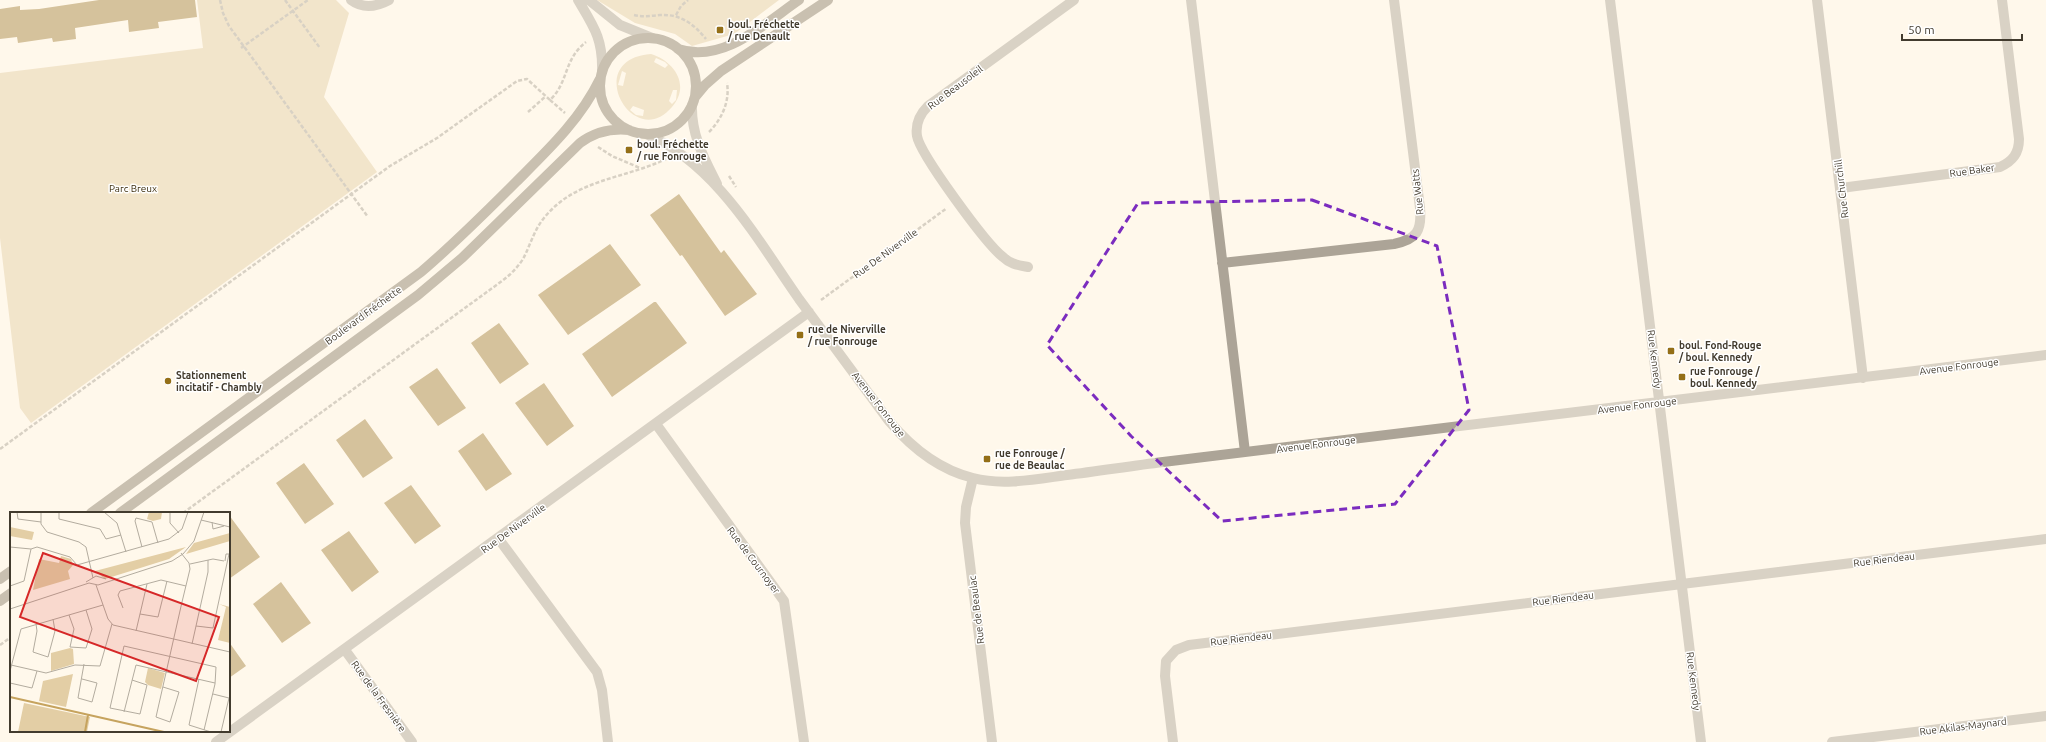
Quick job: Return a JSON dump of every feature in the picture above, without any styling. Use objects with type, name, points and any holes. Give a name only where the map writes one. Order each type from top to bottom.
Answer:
[{"type":"main road","points":[[677,48],[697,54],[711,52],[728,46],[745,37],[799,0]]},
{"type":"main road","points":[[693,102],[696,90],[694,73],[685,56],[677,48],[666,41],[652,38],[640,38],[621,46],[611,54],[601,75],[601,96],[607,112],[620,125],[629,130],[646,134],[656,134],[670,129],[683,118],[705,85],[721,71],[828,0]]},
{"type":"main road","name":"Boulevard Fréchette","points":[[92,512],[427,267],[468,230],[568,128],[587,105],[601,75]]},
{"type":"main road","name":"Boulevard Fréchette","points":[[121,512],[418,295],[462,258],[580,144],[601,132],[609,130],[629,130]]},
{"type":"main road","points":[[0,579],[10,572]]},
{"type":"main road","points":[[0,601],[10,594]]},
{"type":"street","points":[[351,0],[361,6],[380,4],[389,0]]},
{"type":"street","points":[[578,0],[600,40],[603,54],[601,75]]},
{"type":"street","points":[[589,0],[620,25],[652,38]]},
{"type":"street","name":"Rue Beausoleil","points":[[1028,266],[1010,263],[997,252],[924,153],[917,135],[917,122],[928,106],[1074,0]]},
{"type":"street","points":[[1191,0],[1245,452]]},
{"type":"street","name":"Rue Watts","points":[[1222,263],[1394,244],[1408,240],[1417,233],[1420,224],[1420,208],[1394,0]]},
{"type":"street","name":"Rue Kennedy","points":[[1610,0],[1702,742]]},
{"type":"street","name":"Rue Churchill","points":[[1817,0],[1863,378]]},
{"type":"street","name":"Rue Baker","points":[[1841,188],[1994,168],[2006,164],[2013,158],[2018,151],[2019,139],[2002,0]]},
{"type":"street","points":[[693,102],[692,124],[697,143],[720,189]]},
{"type":"street","points":[[646,134],[663,142],[678,152],[720,189]]},
{"type":"street","name":"Avenue Fonrouge","points":[[720,189],[809,312],[890,421],[907,441],[932,460],[973,478],[1000,481],[1033,479],[2046,355]]},
{"type":"street","name":"Rue De Niverville","points":[[216,742],[345,650],[809,312]]},
{"type":"street","name":"Rue de Cournoyer","points":[[656,424],[784,601],[804,742]]},
{"type":"street","name":"Rue de Beaulac","points":[[973,478],[966,507],[965,523],[992,742]]},
{"type":"street","points":[[498,538],[597,672],[602,690],[608,742]]},
{"type":"street","name":"Rue Riendeau","points":[[1173,742],[1165,668],[1168,657],[1182,647],[2046,539]]},
{"type":"street","name":"Rue de la Fresnière","points":[[345,650],[412,742]]},
{"type":"street","name":"Rue Akilas-Maynard","points":[[1832,742],[2046,716]]},
{"type":"path","points":[[220,0],[226,19],[242,47],[368,217]]},
{"type":"path","points":[[285,0],[291,12],[320,48]]},
{"type":"path","points":[[242,47],[308,0]]},
{"type":"path","points":[[676,15],[680,6],[688,0]]},
{"type":"path","points":[[631,14],[642,16],[676,15],[696,28],[708,43]]},
{"type":"path","points":[[550,100],[559,90],[572,55],[592,38]]},
{"type":"path","points":[[0,449],[351,194],[396,162],[452,128],[517,81],[527,79],[569,118]]},
{"type":"path","points":[[705,135],[712,128],[726,108],[728,94],[726,80]]},
{"type":"path","points":[[528,112],[546,96]]},
{"type":"path","points":[[594,143],[612,156],[640,169]]},
{"type":"path","points":[[184,512],[502,281],[523,259],[544,218],[567,197],[589,184],[640,169],[672,156]]},
{"type":"path","name":"Rue De Niverville","points":[[821,300],[949,207]]},
{"type":"path","points":[[0,645],[10,638]]},
{"type":"highlighted area","points":[[1312,200],[1437,246],[1469,410],[1395,504],[1222,521],[1131,436],[1047,345],[1138,203]]},
{"type":"green space","name":"Parc Breux","points":[[197,0],[336,0],[349,13],[324,97],[377,172],[31,423],[20,408],[0,238],[0,73],[203,48]]},
{"type":"green space","points":[[597,0],[779,0],[734,34],[692,46],[675,34],[635,23]]},
{"type":"green space","points":[[651,54],[667,62],[677,75],[680,82],[680,90],[677,99],[672,107],[657,118],[642,119],[630,112],[621,100],[617,85],[619,71],[630,60]],"holes":[[[656,58],[668,65],[665,68],[654,62]],[[622,71],[626,73],[623,86],[618,85]],[[673,90],[677,90],[676,100],[672,104],[669,101]],[[633,106],[644,110],[643,116],[636,115],[630,110]]]},
{"type":"building","points":[[99,0],[195,0],[197,17],[158,22],[159,28],[129,32],[128,20],[75,28],[76,39],[53,42],[52,38],[18,43],[17,37],[0,39],[0,9],[20,6],[20,10],[39,9]]},
{"type":"building","points":[[679,194],[721,253],[724,250],[757,294],[725,316],[682,255],[680,256],[650,215]]},
{"type":"building","points":[[610,244],[641,285],[568,335],[538,295]]},
{"type":"building","points":[[656,302],[687,343],[612,397],[582,354]]},
{"type":"building","points":[[499,323],[529,364],[500,384],[471,343]]},
{"type":"building","points":[[437,368],[466,408],[438,426],[409,387]]},
{"type":"building","points":[[544,383],[574,426],[547,446],[515,403]]},
{"type":"building","points":[[365,419],[393,458],[363,478],[336,440]]},
{"type":"building","points":[[483,433],[512,474],[486,491],[458,451]]},
{"type":"building","points":[[304,463],[334,504],[305,524],[276,483]]},
{"type":"building","points":[[411,485],[441,526],[415,544],[384,503]]},
{"type":"building","points":[[230,516],[260,557],[230,578]]},
{"type":"building","points":[[349,531],[379,572],[352,592],[321,550]]},
{"type":"building","points":[[281,582],[311,623],[282,643],[253,604]]},
{"type":"building","points":[[230,643],[246,666],[230,677]]},
{"type":"place","name":"boul. Fréchette / rue Denault","points":[[720,30]]},
{"type":"place","name":"boul. Fréchette / rue Fonrouge","points":[[629,150]]},
{"type":"place","name":"rue de Niverville / rue Fonrouge","points":[[800,335]]},
{"type":"place","name":"boul. Fond-Rouge / boul. Kennedy","points":[[1671,351]]},
{"type":"place","name":"rue Fonrouge / boul. Kennedy","points":[[1682,377]]},
{"type":"place","name":"Stationnement incitatif - Chambly","points":[[168,381]]},
{"type":"place","name":"rue Fonrouge / rue de Beaulac","points":[[987,459]]}]
